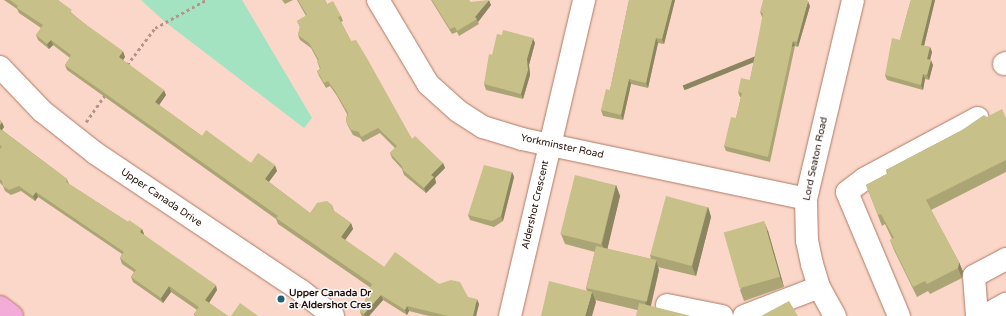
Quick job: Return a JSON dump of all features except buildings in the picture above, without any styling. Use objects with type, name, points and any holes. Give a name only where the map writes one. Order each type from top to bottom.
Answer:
[{"type":"highway","points":[[0,307],[12,316]]},
{"type":"street","name":"Yorkminster Road","points":[[378,0],[428,84],[458,111],[483,127],[550,145],[806,199]]},
{"type":"street","name":"Aldershot Crescent","points":[[510,316],[584,0]]},
{"type":"street","name":"Lord Seaton Road","points":[[835,316],[819,287],[807,241],[806,199],[854,0]]},
{"type":"street","name":"Upper Canada Drive","points":[[0,67],[46,115],[94,153],[300,290],[333,316]]},
{"type":"street","points":[[899,316],[847,192],[864,179],[978,118]]},
{"type":"street","points":[[977,316],[974,276],[1006,259]]},
{"type":"street","points":[[744,316],[819,287]]},
{"type":"street","points":[[984,316],[1006,304]]},
{"type":"street","points":[[667,305],[722,316]]},
{"type":"path","points":[[124,69],[155,28],[206,0]]},
{"type":"path","points":[[85,124],[107,94]]},
{"type":"green space","points":[[141,0],[242,0],[312,118],[304,128],[165,22]]},
{"type":"place","name":"Upper Canada Dr at Aldershot Cres","points":[[281,299]]}]
